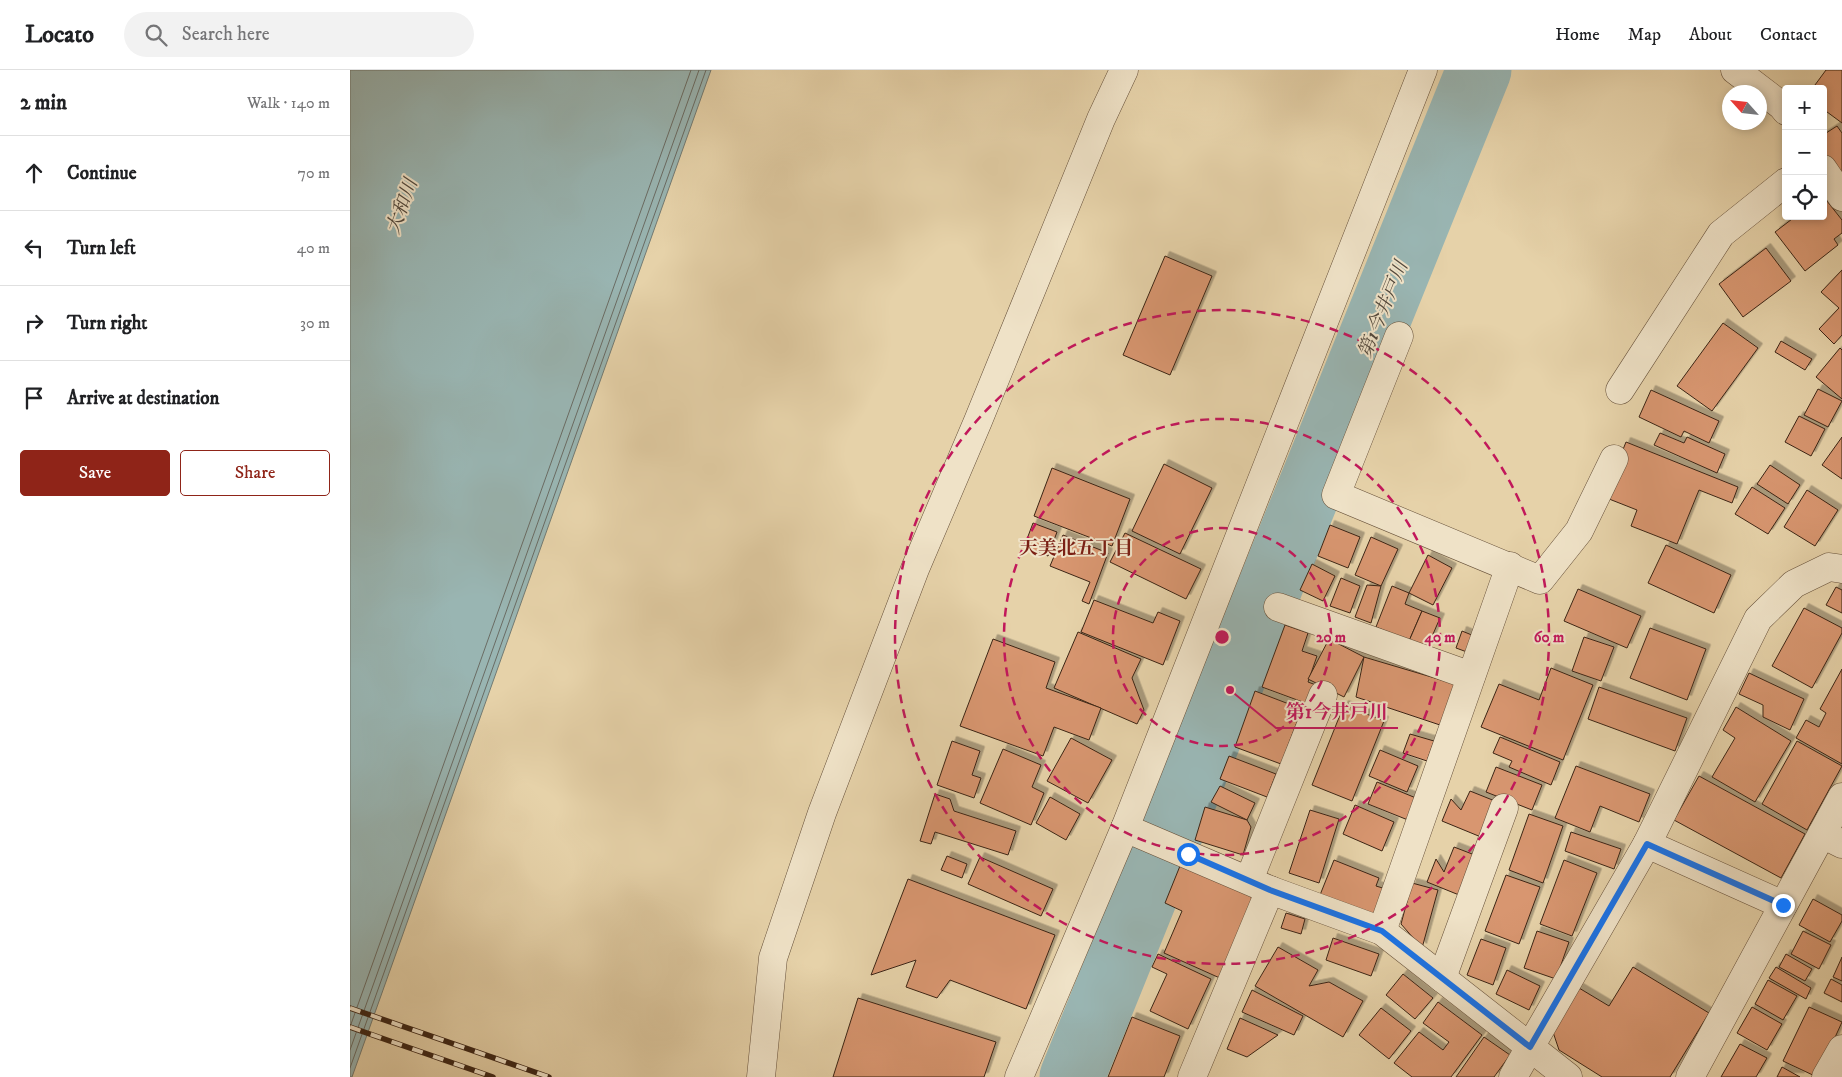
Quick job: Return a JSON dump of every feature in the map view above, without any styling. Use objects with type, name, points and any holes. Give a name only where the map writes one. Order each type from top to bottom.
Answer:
[{"type":"street","points":[[761,1077],[773,958],[822,813],[915,569],[978,421],[1100,119],[1124,70]]},
{"type":"street","points":[[1020,1077],[1136,832],[1423,70]]},
{"type":"street","points":[[1735,70],[1782,106]]},
{"type":"street","points":[[1827,175],[1842,197]]},
{"type":"street","points":[[1620,390],[1721,234],[1782,185]]},
{"type":"street","points":[[1399,336],[1336,495],[1540,580],[1579,531],[1614,459]]},
{"type":"street","points":[[1382,931],[1510,566]]},
{"type":"street","points":[[1513,1077],[1647,844],[1758,619],[1794,584],[1829,567],[1842,568]]},
{"type":"street","points":[[1278,607],[1471,676]]},
{"type":"street","points":[[1192,1077],[1323,694]]},
{"type":"street","points":[[1690,1077],[1783,905],[1832,839],[1842,797]]},
{"type":"street","points":[[1442,978],[1504,808]]},
{"type":"street","points":[[1136,832],[1259,885],[1382,931],[1568,1077]]},
{"type":"street","points":[[1647,844],[1783,905]]},
{"type":"street","points":[[1826,1077],[1842,1049]]},
{"type":"water","name":"大和川","points":[[350,70],[711,70],[352,1077],[350,1077]]},
{"type":"building","points":[[1826,70],[1842,70],[1842,123],[1827,112],[1827,85],[1815,85]]},
{"type":"building","points":[[1837,126],[1842,133],[1842,178],[1827,161],[1827,132]]},
{"type":"building","points":[[1827,201],[1842,220],[1842,233],[1834,239],[1838,245],[1805,271],[1775,232],[1791,220],[1827,220]]},
{"type":"building","points":[[1766,248],[1791,281],[1743,317],[1719,284]]},
{"type":"building","points":[[1165,256],[1212,276],[1170,375],[1123,355]]},
{"type":"building","points":[[1842,270],[1842,335],[1834,344],[1819,329],[1839,308],[1821,292]]},
{"type":"building","points":[[1723,323],[1758,348],[1712,411],[1677,386]]},
{"type":"building","points":[[1781,341],[1812,359],[1805,370],[1775,352]]},
{"type":"building","points":[[1840,348],[1842,350],[1842,399],[1816,377]]},
{"type":"building","points":[[1818,389],[1842,401],[1828,427],[1804,415]]},
{"type":"building","points":[[1651,390],[1719,421],[1709,443],[1684,431],[1681,437],[1639,417]]},
{"type":"building","points":[[1799,416],[1825,429],[1811,456],[1785,442]]},
{"type":"building","points":[[1660,433],[1684,443],[1687,437],[1725,454],[1717,473],[1654,445]]},
{"type":"building","points":[[1842,437],[1842,479],[1822,465]]},
{"type":"building","points":[[1626,442],[1738,487],[1732,503],[1699,490],[1677,544],[1631,526],[1637,510],[1604,497]]},
{"type":"building","points":[[1164,464],[1212,488],[1180,554],[1132,531]]},
{"type":"building","points":[[1770,465],[1800,485],[1788,504],[1757,484]]},
{"type":"building","points":[[1052,468],[1130,499],[1112,546],[1034,516]]},
{"type":"building","points":[[1752,487],[1785,508],[1768,534],[1735,514]]},
{"type":"building","points":[[1807,490],[1838,510],[1815,546],[1784,527]]},
{"type":"building","points":[[1033,523],[1057,532],[1048,556],[1024,547]]},
{"type":"building","points":[[1330,525],[1360,537],[1348,568],[1318,556]]},
{"type":"building","points":[[1125,533],[1201,569],[1186,599],[1110,562]]},
{"type":"building","points":[[1063,535],[1108,553],[1089,604],[1082,601],[1090,582],[1050,566]]},
{"type":"building","points":[[1371,537],[1398,549],[1381,586],[1355,575]]},
{"type":"building","points":[[1666,545],[1731,575],[1714,613],[1648,583]]},
{"type":"building","points":[[1428,555],[1452,568],[1433,605],[1409,593]]},
{"type":"building","points":[[1312,564],[1335,576],[1323,601],[1300,590]]},
{"type":"building","points":[[1341,578],[1360,586],[1350,613],[1330,606]]},
{"type":"building","points":[[1367,585],[1381,586],[1371,623],[1355,617]]},
{"type":"building","points":[[1392,586],[1409,593],[1405,604],[1422,611],[1409,641],[1376,627]]},
{"type":"building","points":[[1836,587],[1842,590],[1842,613],[1826,605]]},
{"type":"building","points":[[1578,589],[1641,616],[1627,648],[1564,621]]},
{"type":"building","points":[[1094,600],[1153,623],[1158,612],[1180,621],[1163,665],[1081,632]]},
{"type":"building","points":[[1804,608],[1842,628],[1842,633],[1812,688],[1772,666]]},
{"type":"building","points":[[1422,611],[1440,618],[1427,648],[1409,641]]},
{"type":"building","points":[[1285,625],[1308,633],[1302,651],[1317,656],[1308,682],[1316,685],[1308,704],[1262,687]]},
{"type":"building","points":[[1650,628],[1706,649],[1687,700],[1630,678]]},
{"type":"building","points":[[1462,631],[1484,640],[1478,656],[1456,648]]},
{"type":"building","points":[[1078,632],[1141,659],[1132,678],[1144,710],[1137,724],[1054,688]]},
{"type":"building","points":[[1584,637],[1614,647],[1601,681],[1572,671]]},
{"type":"building","points":[[993,639],[1055,662],[1046,688],[1101,708],[1089,740],[1054,727],[1043,756],[960,726]]},
{"type":"building","points":[[1329,639],[1364,657],[1344,697],[1308,679]]},
{"type":"building","points":[[1364,657],[1455,684],[1440,725],[1356,697]]},
{"type":"building","points":[[1551,668],[1593,685],[1563,760],[1481,727],[1499,684],[1539,700]]},
{"type":"building","points":[[1842,669],[1842,764],[1796,738],[1806,720],[1819,727],[1826,713],[1820,709]]},
{"type":"building","points":[[1749,673],[1804,699],[1790,730],[1763,717],[1763,705],[1739,694]]},
{"type":"building","points":[[1599,687],[1687,718],[1675,751],[1588,719]]},
{"type":"building","points":[[1255,691],[1302,709],[1281,764],[1235,747]]},
{"type":"building","points":[[1344,705],[1384,721],[1352,801],[1312,785]]},
{"type":"building","points":[[1736,707],[1791,741],[1755,802],[1712,777],[1735,738],[1723,730]]},
{"type":"building","points":[[1410,734],[1434,741],[1427,761],[1403,753]]},
{"type":"building","points":[[1500,737],[1560,762],[1551,785],[1509,767],[1512,761],[1493,753]]},
{"type":"building","points":[[1071,738],[1112,760],[1088,803],[1047,781]]},
{"type":"building","points":[[952,741],[980,751],[972,775],[981,778],[974,798],[937,785]]},
{"type":"building","points":[[1797,741],[1842,766],[1807,830],[1762,804]]},
{"type":"building","points":[[1003,749],[1041,765],[1032,787],[1044,793],[1031,825],[980,803]]},
{"type":"building","points":[[1380,750],[1418,766],[1407,792],[1369,776]]},
{"type":"building","points":[[1229,756],[1276,774],[1267,797],[1220,779]]},
{"type":"building","points":[[1576,766],[1650,794],[1639,822],[1600,806],[1590,832],[1555,818]]},
{"type":"building","points":[[1496,767],[1542,785],[1532,810],[1486,792]]},
{"type":"building","points":[[1699,776],[1805,834],[1781,878],[1674,820]]},
{"type":"building","points":[[1377,782],[1416,798],[1408,820],[1368,804]]},
{"type":"building","points":[[1220,786],[1255,803],[1247,820],[1211,802]]},
{"type":"building","points":[[1470,791],[1495,801],[1481,837],[1442,821],[1451,799],[1461,810]]},
{"type":"building","points":[[935,794],[950,799],[954,811],[1016,831],[1008,855],[935,832],[931,844],[920,841]]},
{"type":"building","points":[[1050,797],[1080,814],[1066,840],[1036,823]]},
{"type":"building","points":[[1355,805],[1394,822],[1382,851],[1343,834]]},
{"type":"building","points":[[1205,807],[1247,820],[1251,827],[1243,855],[1195,840]]},
{"type":"building","points":[[1310,810],[1339,819],[1319,883],[1289,873]]},
{"type":"building","points":[[1529,814],[1563,826],[1543,883],[1509,870]]},
{"type":"building","points":[[1571,832],[1621,849],[1614,869],[1565,851]]},
{"type":"building","points":[[1454,847],[1480,857],[1464,897],[1427,882],[1436,859],[1444,872]]},
{"type":"building","points":[[947,856],[967,864],[962,878],[941,870]]},
{"type":"building","points":[[980,857],[1053,889],[1041,916],[968,884]]},
{"type":"building","points":[[1334,860],[1379,878],[1376,886],[1386,889],[1375,917],[1320,895]]},
{"type":"building","points":[[1564,860],[1597,873],[1572,936],[1540,924]]},
{"type":"building","points":[[1182,861],[1250,890],[1253,908],[1222,979],[1164,953],[1182,911],[1165,903]]},
{"type":"building","points":[[1506,875],[1540,887],[1519,944],[1485,931]]},
{"type":"building","points":[[908,879],[1055,935],[1026,1009],[950,980],[937,998],[906,987],[916,960],[871,975]]},
{"type":"building","points":[[1412,883],[1438,890],[1422,948],[1401,924]]},
{"type":"building","points":[[1813,899],[1842,915],[1842,921],[1830,942],[1799,925]]},
{"type":"building","points":[[1286,913],[1305,919],[1301,934],[1281,928]]},
{"type":"building","points":[[1537,931],[1569,942],[1556,979],[1524,968]]},
{"type":"building","points":[[1803,931],[1831,945],[1819,969],[1791,954]]},
{"type":"building","points":[[1333,938],[1379,954],[1371,976],[1326,960]]},
{"type":"building","points":[[1481,939],[1506,948],[1493,985],[1467,975]]},
{"type":"building","points":[[1278,947],[1318,970],[1309,986],[1329,982],[1363,1001],[1343,1037],[1255,986]]},
{"type":"building","points":[[1158,954],[1211,979],[1188,1029],[1150,1011],[1167,974],[1152,967]]},
{"type":"building","points":[[1786,954],[1812,969],[1805,981],[1779,967]]},
{"type":"building","points":[[1842,957],[1842,981],[1833,977]]},
{"type":"building","points":[[1633,967],[1709,1013],[1670,1077],[1602,1077],[1559,1050],[1553,1032],[1579,988],[1609,1006]]},
{"type":"building","points":[[1776,967],[1811,988],[1806,999],[1769,978]]},
{"type":"building","points":[[1507,970],[1540,986],[1529,1010],[1496,994]]},
{"type":"building","points":[[1403,974],[1433,998],[1415,1019],[1386,995]]},
{"type":"building","points":[[1831,979],[1842,985],[1842,1002],[1824,993]]},
{"type":"building","points":[[1768,980],[1797,996],[1783,1020],[1755,1004]]},
{"type":"building","points":[[1252,990],[1303,1016],[1294,1035],[1242,1012]]},
{"type":"building","points":[[858,998],[996,1042],[984,1077],[833,1077]]},
{"type":"building","points":[[1438,1002],[1482,1035],[1451,1077],[1412,1077],[1394,1063],[1419,1032],[1443,1050],[1449,1042],[1423,1023]]},
{"type":"building","points":[[1752,1007],[1782,1024],[1767,1050],[1737,1033]]},
{"type":"building","points":[[1809,1007],[1842,1022],[1817,1077],[1783,1061]]},
{"type":"building","points":[[1381,1008],[1411,1031],[1389,1059],[1359,1035]]},
{"type":"building","points":[[1132,1017],[1180,1036],[1164,1077],[1108,1077]]},
{"type":"building","points":[[1240,1018],[1278,1035],[1247,1057],[1227,1049]]},
{"type":"building","points":[[1484,1037],[1510,1055],[1494,1077],[1456,1077]]},
{"type":"building","points":[[1740,1044],[1767,1058],[1756,1077],[1721,1077]]},
{"type":"building","points":[[1782,1067],[1800,1077],[1777,1077]]},
{"type":"waterway","name":"第1今井戸川","points":[[1072,1077],[1479,70]]},
{"type":"railway","points":[[350,1008],[549,1077]]},
{"type":"railway","points":[[350,1027],[493,1077]]},
{"type":"place","name":"第1今井戸川","points":[[1230,690]]},
{"type":"district","name":"天美北五丁目","points":[[1076,547]]},
{"type":"route","points":[[1188,854],[1270,890],[1382,931],[1530,1047],[1647,844],[1783,905]]}]
